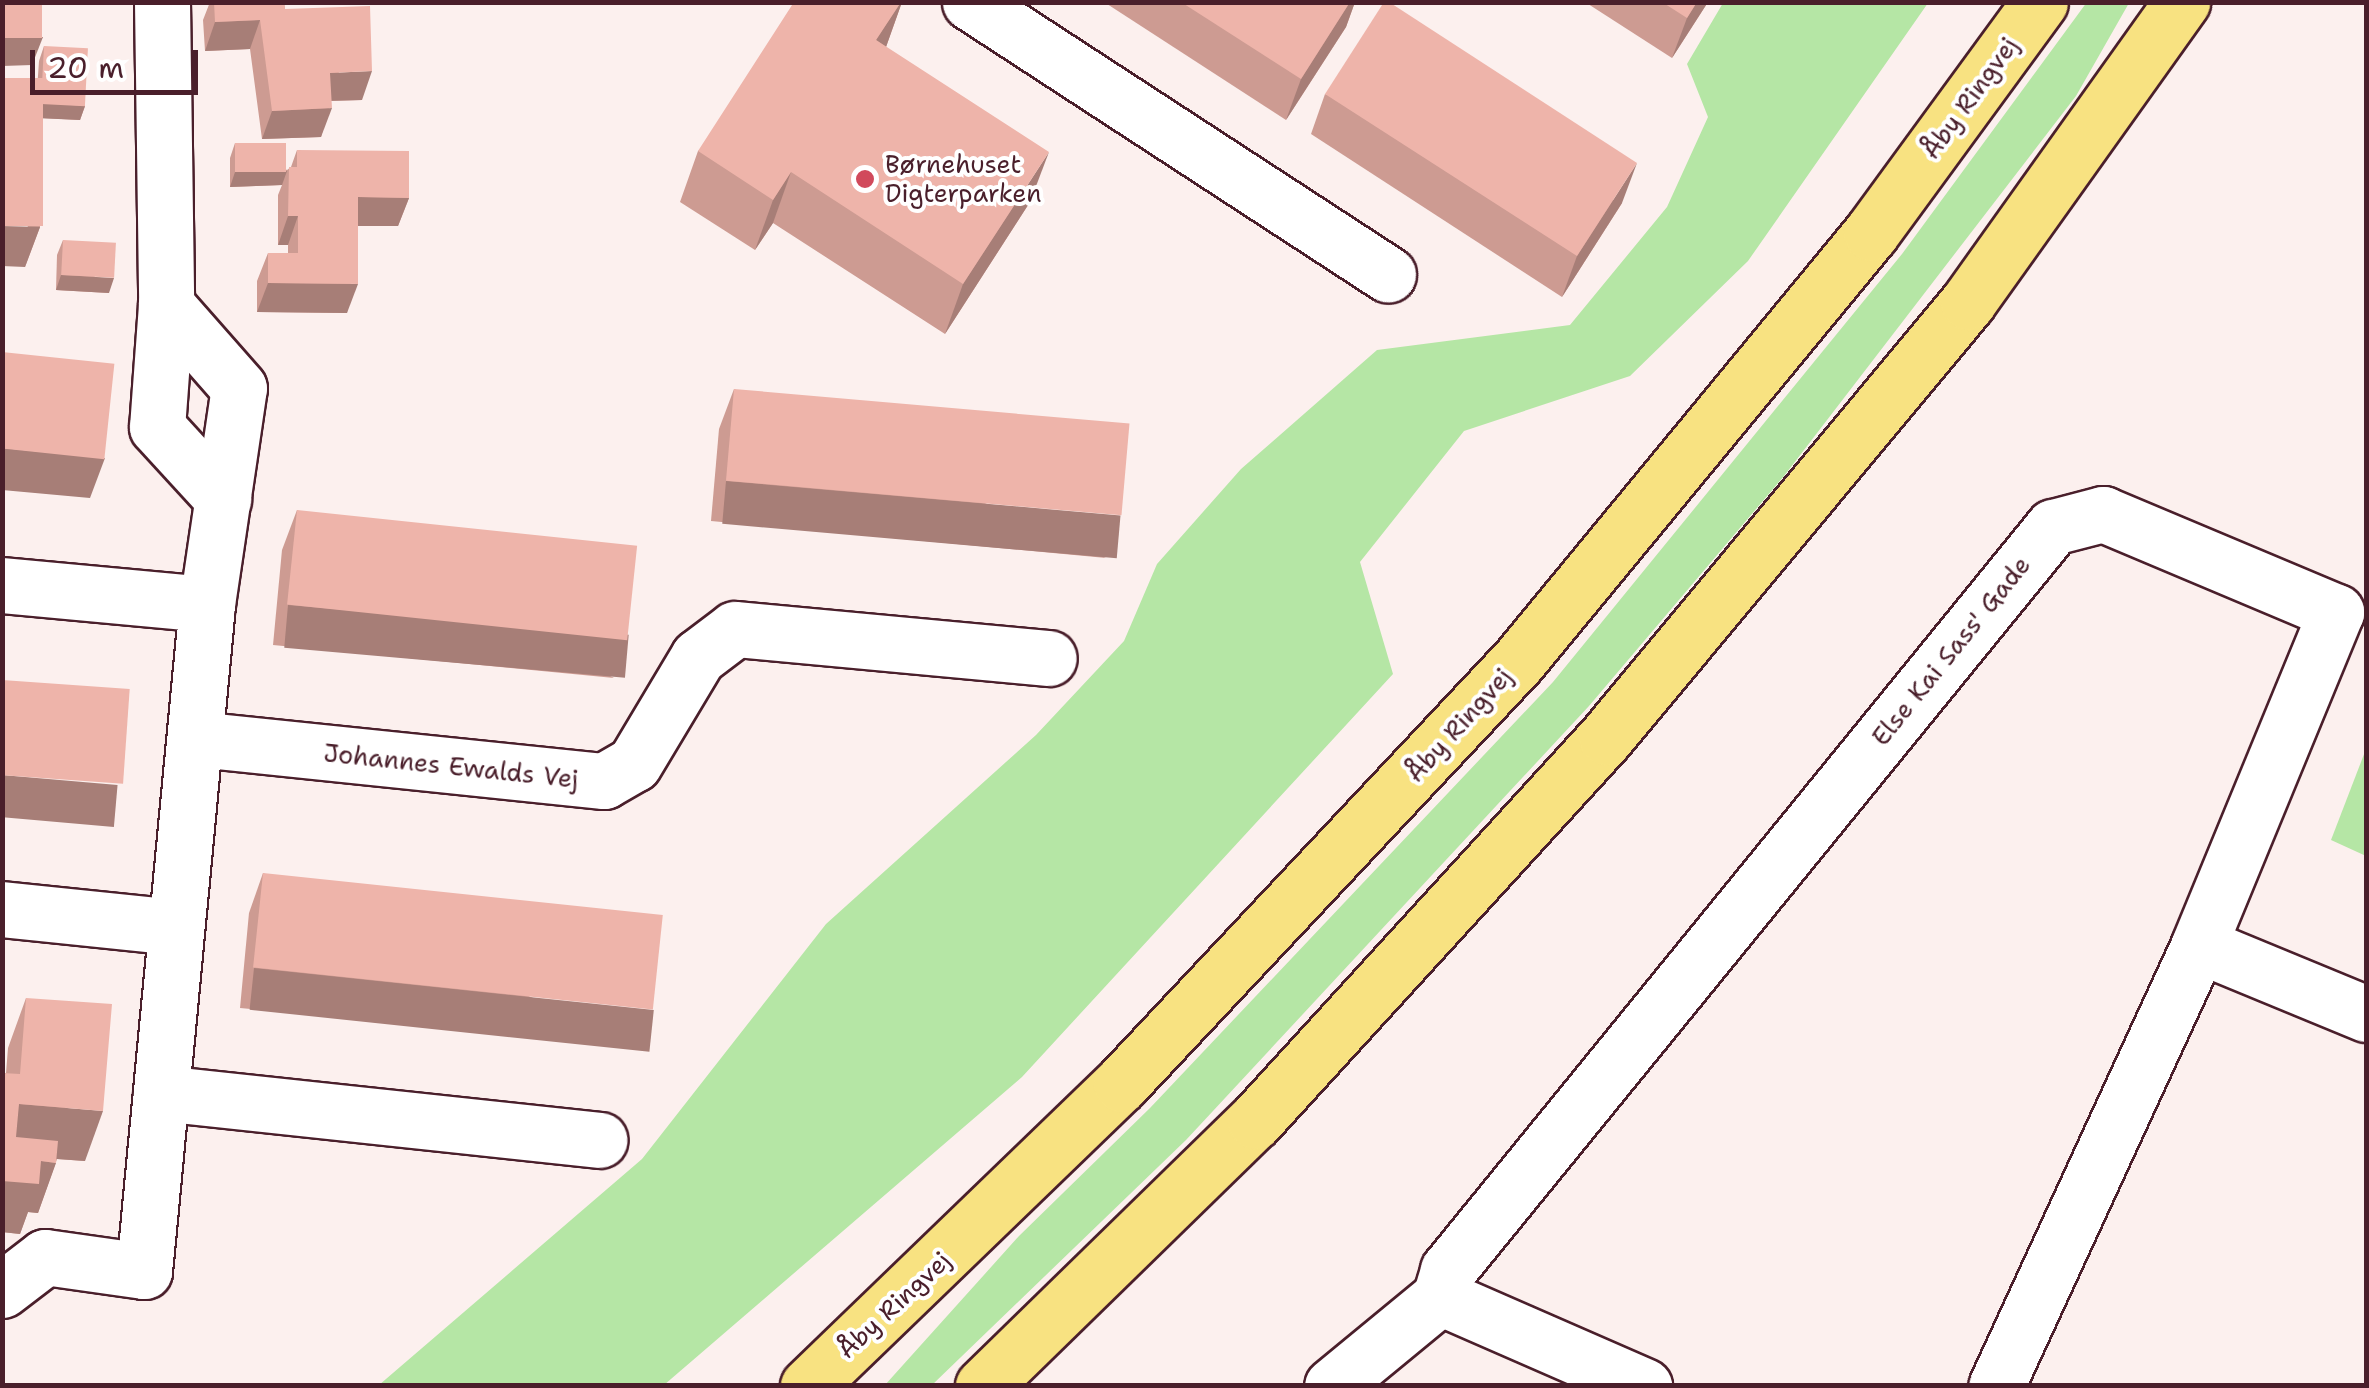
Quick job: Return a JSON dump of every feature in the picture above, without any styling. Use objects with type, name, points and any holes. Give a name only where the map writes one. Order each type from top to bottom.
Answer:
[{"type":"main road","name":"Åby Ringvej","points":[[808,1386],[1135,1070],[1520,660],[1871,233],[2040,2]]},
{"type":"main road","points":[[982,1386],[1256,1121],[1606,736],[1968,302],[2182,2]]},
{"type":"street","points":[[162,2],[166,305],[156,427],[224,499]]},
{"type":"street","points":[[970,2],[1388,274]]},
{"type":"street","points":[[2,1290],[44,1258],[144,1270],[197,739],[206,604],[239,388],[166,305]]},
{"type":"street","name":"Else Kai Sass' Gade","points":[[1440,1296],[1448,1270],[2053,527],[2104,514],[2336,612],[2199,944],[1996,1386]]},
{"type":"street","points":[[2,585],[206,604]]},
{"type":"street","name":"Johannes Ewalds Vej","points":[[197,739],[604,780],[634,764],[698,657],[735,629],[1049,658]]},
{"type":"street","points":[[2,909],[176,927]]},
{"type":"street","points":[[2199,944],[2366,1014]]},
{"type":"street","points":[[161,1093],[599,1140]]},
{"type":"street","points":[[1332,1386],[1440,1296],[1644,1386]]},
{"type":"green space","points":[[2087,2],[2129,3],[2076,96],[1784,476],[1589,706],[1186,1140],[932,1385],[885,1385],[1019,1236],[1150,1108],[1553,682],[1902,254]]},
{"type":"green space","points":[[1723,3],[1928,3],[1748,261],[1630,376],[1464,431],[1360,562],[1393,674],[1022,1077],[664,1385],[379,1385],[642,1159],[826,924],[1036,735],[1124,641],[1157,564],[1241,469],[1377,350],[1570,325],[1667,207],[1708,117],[1687,64]]},
{"type":"green space","points":[[2366,749],[2366,856],[2331,840]]},
{"type":"building","points":[[2,2],[42,2],[42,38],[2,38]]},
{"type":"building","points":[[214,2],[284,2],[285,9],[370,6],[372,71],[330,73],[332,108],[272,111],[260,20],[215,22]]},
{"type":"building","points":[[794,2],[901,2],[876,40],[1049,152],[963,284],[791,172],[773,200],[698,151]]},
{"type":"building","points":[[1181,2],[1350,2],[1301,79]]},
{"type":"building","points":[[1384,2],[1637,163],[1577,256],[1325,94]]},
{"type":"building","points":[[1662,2],[1697,2],[1687,18]]},
{"type":"building","points":[[44,46],[88,48],[85,106],[41,104]]},
{"type":"building","points":[[2,78],[43,78],[43,226],[2,226]]},
{"type":"building","points":[[235,143],[286,143],[286,172],[235,172]]},
{"type":"building","points":[[297,150],[409,151],[409,198],[358,197],[358,284],[268,283],[268,253],[298,253],[298,216],[288,216],[289,167],[297,167]]},
{"type":"building","points":[[63,240],[116,243],[114,278],[61,275]]},
{"type":"building","points":[[2,352],[114,364],[104,459],[2,449]]},
{"type":"building","points":[[734,389],[1129,424],[1121,515],[726,481]]},
{"type":"building","points":[[297,510],[637,546],[627,640],[287,604]]},
{"type":"building","points":[[2,680],[130,689],[123,784],[2,775]]},
{"type":"building","points":[[263,873],[663,915],[653,1010],[253,967]]},
{"type":"building","points":[[26,998],[112,1004],[103,1111],[19,1104],[16,1137],[58,1141],[56,1163],[41,1161],[39,1184],[2,1181],[2,1073],[20,1074]]},
{"type":"place","name":"Børnehuset Digterparken","points":[[865,179]]}]
